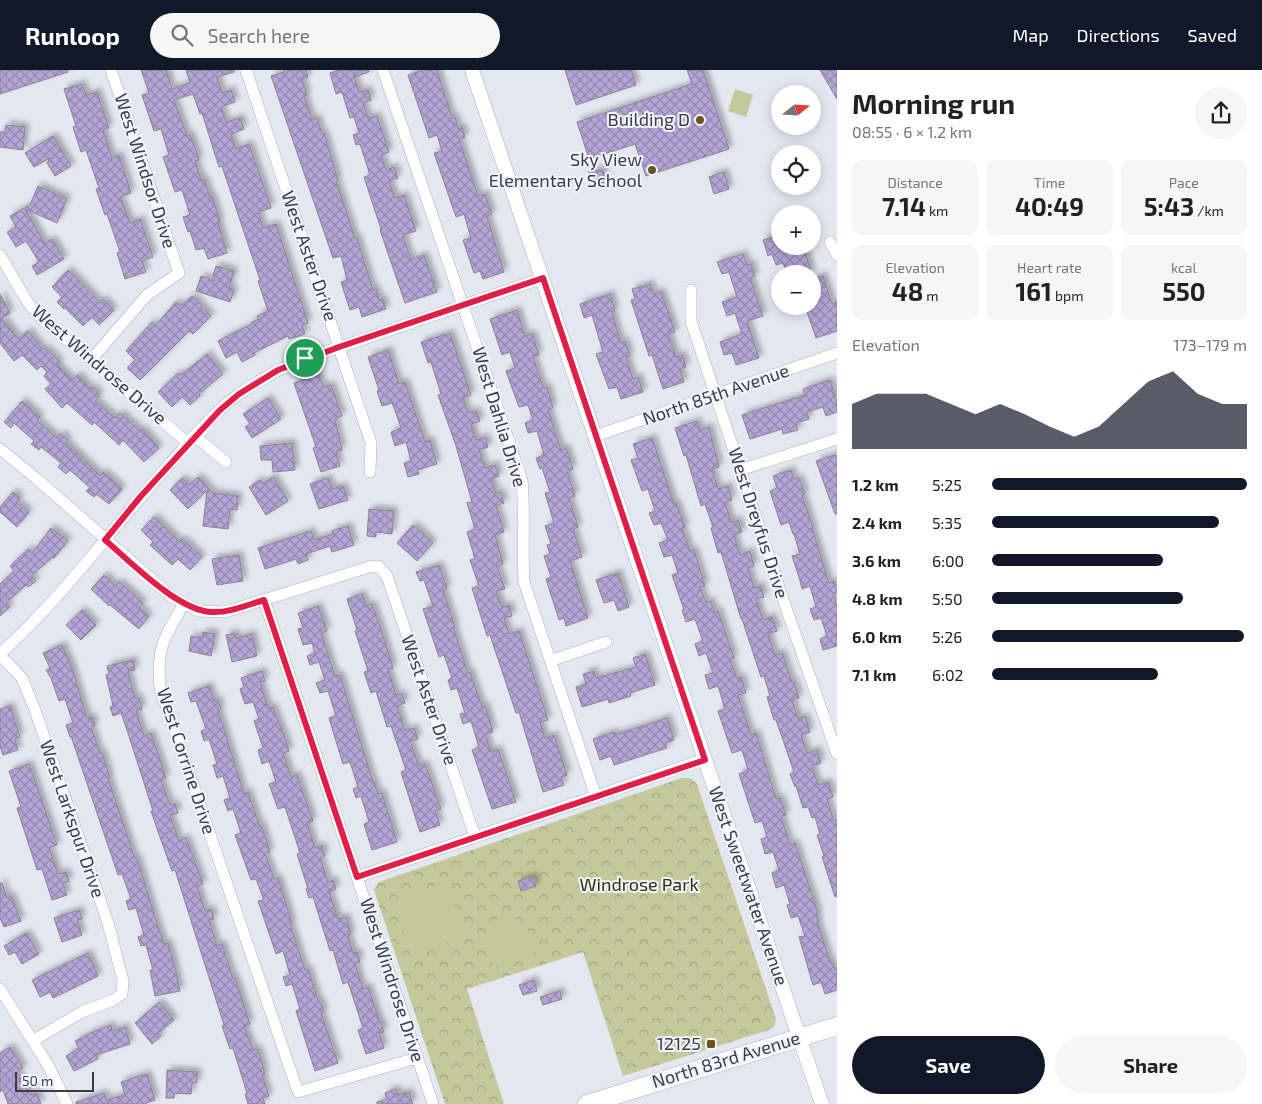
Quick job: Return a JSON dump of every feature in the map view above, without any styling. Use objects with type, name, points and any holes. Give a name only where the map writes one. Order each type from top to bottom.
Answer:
[{"type":"main road","name":"North 83rd Avenue","points":[[587,1104],[837,1026]]},
{"type":"street","name":"West Windsor Drive","points":[[92,360],[147,295],[179,273],[111,70]]},
{"type":"street","name":"West Aster Drive","points":[[246,70],[371,443],[370,472]]},
{"type":"street","name":"West Dahlia Drive","points":[[383,70],[522,480],[524,501],[522,556],[524,582],[596,797]]},
{"type":"street","name":"West Sweetwater Avenue","points":[[472,70],[822,1104]]},
{"type":"street","points":[[830,242],[837,255]]},
{"type":"street","name":"West Windrose Drive","points":[[0,255],[28,303],[42,320],[192,440],[226,462]]},
{"type":"street","points":[[0,654],[30,627],[192,440],[220,410],[239,394],[278,370],[339,347],[543,278]]},
{"type":"street","name":"West Dreyfus Drive","points":[[691,290],[691,321],[837,754]]},
{"type":"street","name":"North 85th Avenue","points":[[595,436],[837,353]]},
{"type":"street","points":[[740,470],[837,439]]},
{"type":"street","points":[[0,449],[172,597],[184,604],[199,611],[225,612],[264,600]]},
{"type":"street","name":"West Aster Drive","points":[[264,600],[369,567],[378,566],[387,576],[475,838]]},
{"type":"street","name":"West Windrose Drive","points":[[264,600],[432,1104]]},
{"type":"street","name":"West Corrine Drive","points":[[184,604],[161,645],[158,673],[160,688],[298,1092],[417,1058]]},
{"type":"street","points":[[550,662],[606,642]]},
{"type":"street","name":"West Larkspur Drive","points":[[0,654],[22,678],[35,710],[108,923],[123,981],[122,994],[114,1000],[82,1012],[34,1040]]},
{"type":"street","points":[[357,877],[705,760]]},
{"type":"street","points":[[0,989],[34,1040],[68,1104]]},
{"type":"green space","points":[[735,89],[753,95],[746,117],[728,111]]},
{"type":"green space","name":"Windrose Park","points":[[682,778],[690,778],[697,784],[776,1019],[774,1027],[623,1076],[583,952],[467,989],[504,1104],[445,1104],[375,893],[374,889],[379,882]]},
{"type":"green space","points":[[447,882],[465,937],[411,955],[392,900]]},
{"type":"green space","points":[[514,914],[519,929],[527,927],[535,953],[493,966],[485,940],[493,937],[488,922]]},
{"type":"building","points":[[0,70],[67,70],[68,72],[0,94]]},
{"type":"building","points":[[141,70],[166,70],[172,89],[190,83],[186,70],[234,70],[234,72],[217,77],[222,93],[231,90],[235,102],[221,107],[226,122],[240,118],[244,129],[231,134],[236,149],[249,144],[271,208],[258,212],[263,228],[276,224],[308,323],[302,325],[305,334],[289,339],[288,336],[254,353],[255,355],[242,362],[237,352],[226,358],[218,341],[252,324],[252,322],[259,319],[257,316],[268,311],[258,281],[260,280],[222,166],[219,167],[202,113],[200,114],[193,94],[174,100],[187,136],[190,135],[196,150],[199,160],[195,161],[201,180],[204,179],[210,197],[212,196],[227,253],[208,259],[204,248],[196,250],[183,217],[190,215],[182,190],[175,192],[163,157],[169,155],[161,129],[154,131],[142,95],[149,93]]},
{"type":"building","points":[[284,70],[306,70],[308,77],[302,79],[307,95],[304,96],[312,120],[317,118],[322,134],[324,133],[338,180],[336,181],[355,238],[357,238],[373,290],[376,289],[379,300],[383,299],[386,309],[362,317],[359,307],[350,310],[341,282],[347,280],[341,256],[333,258],[271,76],[284,72]]},
{"type":"building","points":[[339,70],[369,70],[369,72],[354,77],[359,92],[368,90],[371,100],[363,103],[368,118],[377,116],[389,152],[381,155],[386,170],[394,167],[398,178],[389,181],[395,198],[404,195],[416,231],[403,235],[411,260],[424,255],[437,292],[405,303],[364,177],[370,175],[360,144],[356,145],[353,135],[359,133],[354,117],[350,118],[342,92],[336,94],[330,73]]},
{"type":"building","points":[[423,70],[437,70],[452,118],[455,117],[458,129],[462,127],[465,137],[459,139],[478,196],[485,194],[492,214],[487,216],[504,272],[483,279],[480,271],[474,273],[463,240],[471,238],[464,214],[456,217],[434,153],[442,151],[437,135],[429,138],[408,75]]},
{"type":"building","name":"Sky View Elementary School","points":[[565,70],[631,70],[636,85],[576,105]]},
{"type":"building","points":[[687,70],[703,70],[729,149],[646,176],[635,144],[589,159],[577,122],[692,84]]},
{"type":"building","points":[[820,70],[837,70],[837,99]]},
{"type":"building","points":[[82,84],[86,95],[97,92],[109,128],[103,130],[112,158],[119,155],[131,193],[120,197],[130,223],[140,219],[153,257],[142,261],[146,272],[125,279],[117,253],[120,252],[96,189],[99,188],[86,150],[81,152],[73,127],[76,126],[64,89]]},
{"type":"building","points":[[6,125],[25,127],[23,150],[0,147],[0,132],[5,132]]},
{"type":"building","points":[[53,136],[71,166],[55,176],[47,163],[50,158],[34,167],[25,153]]},
{"type":"building","points":[[603,170],[604,183],[590,184],[589,171]]},
{"type":"building","points":[[724,172],[729,189],[714,194],[709,177]]},
{"type":"building","points":[[38,186],[67,199],[57,223],[25,209],[45,244],[52,239],[64,259],[37,275],[32,266],[39,262],[26,241],[16,247],[7,232],[16,227],[10,216],[30,205]]},
{"type":"building","points":[[771,238],[771,254],[768,256],[763,240]]},
{"type":"building","points":[[743,254],[747,265],[751,264],[755,276],[750,278],[763,316],[747,321],[759,358],[736,365],[732,353],[724,355],[720,342],[742,334],[735,313],[727,316],[722,302],[737,297],[729,272],[722,274],[717,262]]},
{"type":"building","points":[[772,255],[806,255],[809,265],[784,265],[783,263],[776,265]]},
{"type":"building","points":[[216,266],[234,271],[229,288],[234,290],[230,302],[196,291],[201,276],[215,281],[213,275]]},
{"type":"building","points":[[68,270],[100,303],[103,299],[114,310],[99,325],[92,317],[83,326],[57,302],[62,297],[52,287]]},
{"type":"building","points":[[823,276],[832,304],[837,302],[837,331],[816,338],[808,315],[821,315],[821,277]]},
{"type":"building","points":[[650,284],[653,294],[661,292],[675,332],[668,334],[676,357],[682,355],[686,367],[680,369],[684,382],[663,389],[652,355],[649,356],[631,300],[635,299],[632,289]]},
{"type":"building","points":[[0,294],[10,313],[2,318],[18,339],[28,331],[43,350],[45,348],[60,362],[57,365],[72,380],[78,375],[90,389],[92,387],[100,395],[95,401],[115,418],[120,413],[140,431],[142,429],[159,448],[144,462],[123,440],[119,445],[94,422],[92,425],[67,403],[62,408],[45,389],[51,384],[44,376],[47,372],[41,366],[37,370],[22,355],[14,361],[0,343]]},
{"type":"building","points":[[610,294],[615,310],[612,312],[621,343],[625,341],[630,356],[626,357],[633,379],[638,377],[643,392],[621,399],[617,387],[609,389],[596,354],[603,352],[592,315],[584,318],[580,304]]},
{"type":"building","points":[[192,296],[211,316],[193,334],[189,331],[140,380],[127,368],[135,360],[126,351],[152,322],[155,326],[176,302],[181,306]]},
{"type":"building","points":[[517,310],[525,336],[532,334],[539,355],[533,356],[543,388],[547,387],[553,408],[548,410],[561,450],[566,448],[573,469],[567,471],[575,496],[569,498],[578,527],[573,529],[582,557],[570,561],[588,618],[566,626],[564,618],[559,620],[546,579],[551,577],[544,556],[550,554],[547,545],[551,544],[545,526],[554,523],[545,493],[550,492],[542,468],[540,469],[536,458],[544,455],[537,431],[528,433],[525,423],[533,420],[528,405],[519,407],[506,371],[515,368],[510,352],[502,355],[490,319]]},
{"type":"building","points":[[450,333],[471,395],[463,398],[468,413],[476,411],[480,421],[471,424],[476,440],[485,437],[488,447],[479,450],[485,468],[495,465],[499,476],[491,479],[496,494],[500,492],[504,503],[496,506],[504,532],[495,535],[503,564],[497,566],[505,589],[496,591],[502,607],[509,605],[512,616],[504,618],[509,634],[519,631],[548,720],[540,722],[545,738],[554,735],[567,775],[561,777],[564,785],[543,792],[519,712],[516,713],[490,635],[487,636],[472,588],[479,586],[470,560],[475,559],[467,532],[475,529],[467,503],[472,502],[456,446],[438,395],[441,394],[431,362],[428,363],[421,342]]},
{"type":"building","points":[[388,350],[399,384],[405,382],[425,442],[430,440],[437,464],[417,470],[419,474],[408,477],[404,463],[411,461],[406,442],[395,446],[391,432],[401,428],[392,403],[382,406],[377,391],[379,390],[368,357]]},
{"type":"building","points":[[207,354],[223,374],[199,394],[200,396],[190,405],[182,397],[172,407],[158,392],[178,373],[181,375]]},
{"type":"building","points":[[319,375],[323,387],[331,385],[342,416],[335,419],[342,450],[336,452],[340,466],[321,472],[313,448],[316,447],[294,383]]},
{"type":"building","points":[[830,380],[837,403],[837,412],[826,416],[823,407],[807,412],[809,419],[796,423],[798,430],[783,434],[782,429],[750,439],[742,415],[805,395],[803,389]]},
{"type":"building","points":[[268,398],[281,419],[252,438],[245,427],[250,424],[243,414]]},
{"type":"building","points":[[22,401],[40,417],[37,421],[57,438],[61,434],[68,440],[66,443],[100,476],[103,472],[122,489],[109,504],[96,494],[94,497],[86,491],[90,488],[70,470],[66,474],[58,467],[61,463],[41,447],[39,450],[31,444],[34,441],[14,423],[11,428],[4,422]]},
{"type":"building","points":[[697,421],[700,430],[709,427],[719,467],[712,469],[718,489],[728,486],[732,500],[725,502],[731,522],[738,520],[742,532],[734,535],[740,555],[750,551],[754,566],[748,568],[754,588],[761,586],[764,597],[756,599],[763,620],[772,617],[777,631],[768,634],[775,655],[782,653],[792,683],[794,682],[799,698],[792,700],[798,719],[805,716],[810,732],[801,735],[807,753],[817,750],[821,763],[812,766],[818,785],[828,782],[833,797],[827,799],[834,821],[837,820],[837,896],[835,897],[822,857],[824,856],[817,835],[820,834],[815,817],[812,818],[808,807],[803,808],[790,774],[794,772],[776,720],[774,720],[767,697],[770,696],[764,676],[761,677],[721,552],[718,553],[711,528],[713,527],[705,504],[701,506],[686,455],[684,456],[675,428]]},
{"type":"building","points":[[652,438],[674,504],[676,503],[685,527],[682,528],[690,551],[694,550],[705,586],[700,587],[706,603],[711,601],[714,612],[718,611],[734,658],[730,660],[737,679],[741,677],[746,693],[738,695],[751,735],[756,733],[776,799],[780,798],[786,815],[781,816],[790,845],[795,843],[818,913],[816,913],[819,922],[817,922],[831,964],[833,963],[835,970],[837,969],[837,990],[825,994],[821,982],[813,985],[799,937],[805,936],[798,916],[791,918],[787,905],[790,904],[784,885],[776,888],[772,873],[779,870],[773,852],[765,854],[761,839],[767,837],[762,821],[755,823],[739,774],[748,770],[742,750],[732,753],[718,711],[725,709],[718,686],[709,689],[705,675],[713,673],[706,653],[699,656],[695,644],[703,641],[695,619],[686,622],[682,610],[684,610],[672,575],[678,573],[672,555],[664,557],[659,543],[668,540],[661,523],[654,525],[649,513],[655,511],[648,489],[642,491],[631,460],[638,458],[633,444]]},
{"type":"building","points":[[292,443],[295,470],[273,472],[272,460],[261,460],[260,446]]},
{"type":"building","points":[[835,455],[837,460],[837,514],[835,514],[816,461]]},
{"type":"building","points":[[791,470],[794,480],[799,478],[805,494],[802,495],[829,583],[834,581],[837,592],[833,594],[837,607],[837,646],[823,650],[820,639],[827,636],[821,618],[814,620],[810,609],[816,607],[810,586],[802,589],[792,556],[800,554],[794,534],[789,522],[781,525],[770,491],[777,488],[773,476]]},
{"type":"building","points":[[198,477],[213,493],[238,496],[237,510],[230,509],[228,529],[203,526],[207,490],[188,509],[170,490],[182,478],[189,485]]},
{"type":"building","points":[[273,477],[288,501],[266,515],[249,487],[260,480],[262,484]]},
{"type":"building","points":[[328,478],[332,489],[343,486],[348,500],[319,509],[310,484]]},
{"type":"building","points":[[13,492],[20,498],[16,502],[29,512],[17,527],[0,512],[0,507]]},
{"type":"building","points":[[369,509],[394,511],[392,534],[376,532],[376,537],[367,536]]},
{"type":"building","points":[[154,517],[179,542],[182,539],[202,557],[190,570],[178,559],[172,565],[150,545],[153,542],[141,530]]},
{"type":"building","points":[[413,525],[433,543],[417,561],[397,543]]},
{"type":"building","points":[[348,526],[354,545],[332,552],[330,546],[306,554],[308,560],[298,564],[296,559],[265,569],[258,548],[311,531],[314,540],[333,534],[332,531]]},
{"type":"building","points":[[51,528],[68,541],[54,558],[31,576],[36,581],[28,587],[26,585],[6,603],[10,607],[0,616],[0,584],[14,571],[10,566],[28,549],[32,553]]},
{"type":"building","points":[[239,555],[243,581],[217,585],[212,559]]},
{"type":"building","points":[[439,565],[447,588],[443,590],[455,627],[453,627],[468,673],[470,672],[482,707],[485,706],[493,732],[485,734],[491,752],[498,749],[516,802],[492,809],[472,750],[479,747],[471,721],[463,724],[460,714],[465,713],[457,688],[451,690],[448,680],[452,678],[444,655],[439,657],[423,609],[433,606],[424,580],[420,581],[416,572]]},
{"type":"building","points":[[618,573],[629,607],[618,611],[614,600],[604,603],[596,580]]},
{"type":"building","points":[[104,575],[115,586],[119,582],[143,603],[139,608],[149,616],[139,629],[109,606],[91,589]]},
{"type":"building","points":[[362,594],[366,606],[372,604],[393,668],[388,670],[396,695],[402,694],[405,703],[397,706],[405,731],[414,728],[418,739],[410,741],[419,766],[425,764],[441,809],[435,811],[440,825],[420,832],[401,772],[406,770],[391,726],[387,727],[376,691],[371,693],[364,672],[368,671],[347,599]]},
{"type":"building","points":[[318,606],[327,631],[321,633],[335,676],[340,675],[373,782],[378,794],[382,793],[397,842],[372,850],[364,824],[369,822],[361,796],[356,798],[353,789],[358,787],[350,762],[343,764],[329,718],[336,716],[328,691],[320,693],[316,683],[325,680],[319,662],[310,665],[307,656],[315,653],[312,643],[303,645],[298,629],[303,628],[298,613]]},
{"type":"building","points":[[82,610],[96,625],[81,640],[66,625]]},
{"type":"building","points":[[203,632],[215,634],[211,656],[189,651],[191,636],[202,638]]},
{"type":"building","points":[[235,633],[236,638],[252,634],[257,656],[232,662],[226,635]]},
{"type":"building","points":[[62,645],[72,668],[87,718],[92,717],[95,726],[91,727],[100,753],[102,753],[110,778],[108,778],[135,859],[137,858],[159,930],[164,944],[168,943],[180,991],[155,996],[150,970],[153,970],[146,945],[141,946],[138,937],[144,935],[136,908],[129,910],[126,901],[131,899],[122,874],[118,875],[70,737],[66,725],[73,723],[65,699],[59,701],[51,678],[46,670],[50,668],[43,653]]},
{"type":"building","points":[[645,654],[655,685],[630,693],[631,696],[609,703],[608,699],[582,707],[576,687],[586,684],[583,674],[594,671],[596,678],[636,667],[633,658]]},
{"type":"building","points":[[133,660],[135,670],[128,671],[135,699],[139,698],[142,709],[136,711],[144,736],[151,733],[166,778],[161,780],[170,805],[175,804],[178,813],[170,815],[179,841],[186,838],[203,884],[197,886],[205,911],[211,909],[214,919],[209,920],[217,946],[222,944],[233,979],[235,978],[250,1024],[244,1026],[253,1050],[258,1049],[265,1074],[262,1075],[269,1096],[263,1098],[265,1104],[248,1104],[245,1094],[247,1093],[233,1048],[230,1049],[222,1026],[224,1025],[175,870],[172,871],[151,811],[153,811],[126,727],[121,713],[113,716],[110,707],[113,706],[106,675],[109,674],[107,666]]},
{"type":"building","points":[[262,671],[265,681],[260,682],[268,708],[273,707],[289,751],[283,753],[291,777],[297,775],[313,821],[307,823],[315,848],[322,846],[325,856],[320,858],[328,882],[333,880],[336,889],[329,892],[338,919],[346,917],[351,934],[348,935],[353,953],[357,952],[360,962],[355,963],[363,989],[368,987],[384,1032],[379,1033],[384,1048],[366,1054],[358,1030],[363,1028],[348,982],[343,984],[333,950],[330,951],[313,897],[309,898],[297,854],[300,853],[285,807],[278,809],[269,784],[276,782],[269,761],[262,764],[258,750],[263,748],[254,721],[259,719],[253,702],[245,704],[240,689],[244,687],[241,678]]},
{"type":"building","points":[[209,686],[214,701],[218,700],[221,709],[218,710],[244,794],[248,792],[260,827],[262,826],[270,852],[265,853],[274,879],[278,878],[305,970],[308,969],[319,1003],[321,1003],[324,1012],[321,1013],[338,1063],[315,1071],[296,1011],[300,1009],[292,984],[286,986],[283,977],[290,975],[283,951],[276,954],[258,901],[264,900],[256,879],[251,880],[235,835],[241,833],[233,809],[228,811],[224,800],[230,798],[223,776],[217,778],[213,765],[217,764],[209,739],[204,741],[201,731],[206,729],[196,701],[191,702],[188,693]]},
{"type":"building","points":[[10,706],[20,737],[15,739],[18,750],[3,755],[0,746],[0,709]]},
{"type":"building","points":[[667,718],[674,740],[665,743],[667,748],[614,765],[611,756],[600,760],[593,739],[614,732],[615,735]]},
{"type":"building","points":[[29,764],[57,845],[49,848],[58,874],[66,872],[69,881],[63,883],[67,895],[52,900],[42,869],[37,870],[17,808],[21,807],[9,771]]},
{"type":"building","points":[[533,876],[536,886],[521,891],[518,881]]},
{"type":"building","points":[[0,883],[2,883],[7,898],[11,896],[21,921],[4,927],[0,918]]},
{"type":"building","points":[[79,910],[82,919],[77,920],[82,935],[62,942],[54,918]]},
{"type":"building","points":[[26,933],[39,954],[22,964],[15,952],[9,955],[4,946]]},
{"type":"building","points":[[88,953],[98,976],[53,998],[50,992],[40,997],[32,980]]},
{"type":"building","points":[[534,980],[537,991],[523,995],[519,985]]},
{"type":"building","points":[[560,991],[562,999],[543,1005],[540,997]]},
{"type":"building","points":[[159,1002],[174,1020],[158,1033],[161,1036],[152,1044],[135,1023]]},
{"type":"building","points":[[111,1025],[112,1031],[125,1027],[130,1044],[96,1055],[98,1059],[74,1071],[66,1056],[79,1048],[75,1041]]},
{"type":"building","points":[[10,1047],[23,1068],[17,1072],[30,1095],[37,1093],[41,1104],[8,1104],[3,1090],[0,1092],[0,1053]]},
{"type":"building","points":[[167,1070],[197,1072],[197,1083],[192,1083],[191,1094],[174,1093],[174,1098],[166,1098]]},
{"type":"building","points":[[147,1074],[155,1100],[144,1104],[76,1104],[76,1102],[104,1093],[106,1100],[125,1095],[121,1082]]},
{"type":"building","points":[[396,1089],[398,1095],[409,1092],[413,1104],[377,1104],[377,1102],[387,1099],[385,1093]]},
{"type":"place","name":"Building D","points":[[700,120]]},
{"type":"place","name":"Sky View Elementary School","points":[[652,170]]},
{"type":"place","name":"12125","points":[[711,1044]]},
{"type":"route","points":[[543,278],[705,760],[357,877],[264,600],[225,612],[199,611],[172,597],[105,540],[141,496],[220,410],[239,394],[278,370],[305,358],[543,278]]}]
